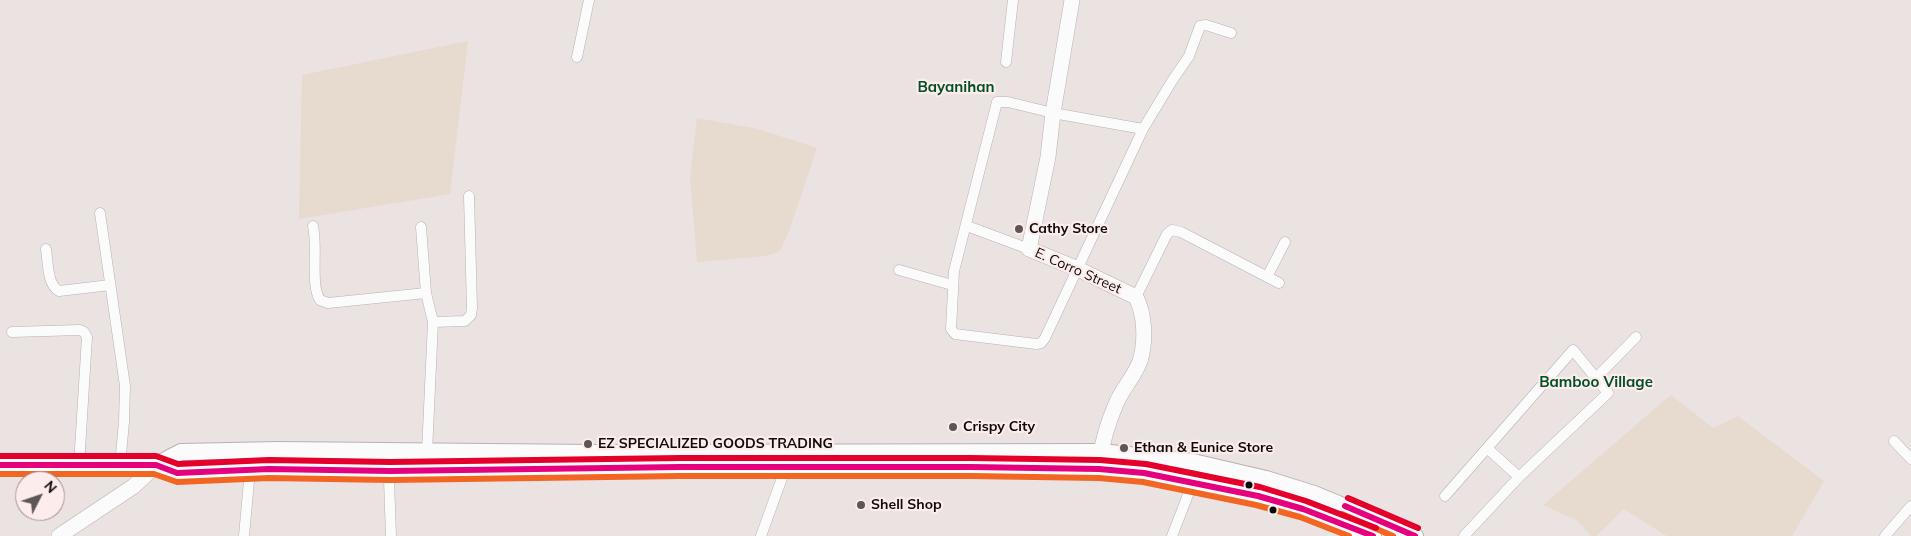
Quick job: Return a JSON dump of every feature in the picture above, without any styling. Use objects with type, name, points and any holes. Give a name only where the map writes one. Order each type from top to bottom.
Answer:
[{"type":"main road","points":[[156,465],[181,452],[278,450],[427,452],[1101,452],[1193,462],[1266,480],[1314,494],[1415,536]]},
{"type":"main road","points":[[0,465],[156,465],[178,473],[250,470],[390,471],[786,467],[1099,469],[1144,473],[1258,496],[1303,509],[1372,536]]},
{"type":"street","points":[[577,57],[588,0]]},
{"type":"street","points":[[1006,62],[1013,0]]},
{"type":"street","name":"E. Corro Street","points":[[1072,0],[1048,157],[1029,249],[1078,269],[1136,297],[1141,306],[1144,336],[1140,361],[1116,404],[1101,452],[1099,469]]},
{"type":"street","points":[[1143,129],[1054,113],[1008,102],[997,102],[967,226],[954,271],[951,329],[955,334],[1036,344],[1045,338],[1143,129],[1189,56],[1200,26],[1206,24],[1231,32]]},
{"type":"street","points":[[433,322],[465,321],[471,315],[469,196]]},
{"type":"street","points":[[100,213],[124,386],[124,422],[120,465]]},
{"type":"street","points":[[313,226],[316,236],[316,292],[320,300],[328,303],[426,293]]},
{"type":"street","points":[[967,226],[1029,249]]},
{"type":"street","points":[[421,227],[426,293],[433,322],[427,452]]},
{"type":"street","points":[[1136,297],[1167,234],[1172,230],[1181,232],[1279,284]]},
{"type":"street","points":[[1267,277],[1284,242]]},
{"type":"street","points":[[46,250],[51,281],[55,289],[59,291],[110,285]]},
{"type":"street","points":[[899,270],[952,286]]},
{"type":"street","points":[[12,332],[80,330],[87,337],[79,465]]},
{"type":"street","points":[[1596,378],[1636,337]]},
{"type":"street","points":[[1446,496],[1573,350],[1608,392],[1519,477],[1464,536]]},
{"type":"street","points":[[1894,441],[1911,459]]},
{"type":"street","points":[[1487,448],[1519,477]]},
{"type":"street","points":[[388,451],[391,536]]},
{"type":"street","points":[[59,536],[134,486],[156,465]]},
{"type":"street","points":[[761,536],[786,467]]},
{"type":"street","points":[[244,536],[250,470]]},
{"type":"street","points":[[1172,536],[1193,482]]},
{"type":"street","points":[[1885,536],[1911,506]]},
{"type":"shaded area","points":[[468,41],[450,194],[299,219],[302,75]]},
{"type":"shaded area","points":[[697,118],[758,129],[817,148],[789,231],[780,251],[766,256],[697,262],[690,177]]},
{"type":"shaded area","points":[[1671,395],[1713,428],[1738,416],[1824,481],[1792,536],[1667,536],[1624,509],[1596,536],[1591,536],[1578,521],[1543,505]]},
{"type":"transit line","points":[[0,456],[156,456],[178,464],[269,460],[390,462],[680,458],[1100,460],[1146,464],[1260,487],[1306,501],[1376,528]]},
{"type":"transit line","points":[[0,465],[156,465],[177,473],[269,469],[390,471],[680,467],[1099,469],[1144,473],[1258,496],[1303,509],[1373,536]]},
{"type":"transit line","points":[[0,474],[154,474],[177,482],[269,478],[390,480],[680,476],[1099,478],[1143,482],[1256,505],[1300,517],[1349,536]]},
{"type":"transit line","points":[[1348,498],[1418,528]]},
{"type":"transit line","points":[[1345,506],[1415,536]]},
{"type":"transit line","points":[[1342,514],[1393,536]]},
{"type":"place","name":"Cathy Store","points":[[1019,229]]},
{"type":"place","name":"Crispy City","points":[[953,427]]},
{"type":"place","name":"EZ SPECIALIZED GOODS TRADING","points":[[588,444]]},
{"type":"place","name":"Ethan & Eunice Store","points":[[1124,448]]},
{"type":"place","name":"Shell Shop","points":[[861,505]]},
{"type":"district","name":"Bayanihan","points":[[956,87]]},
{"type":"district","name":"Bamboo Village","points":[[1596,382]]}]
